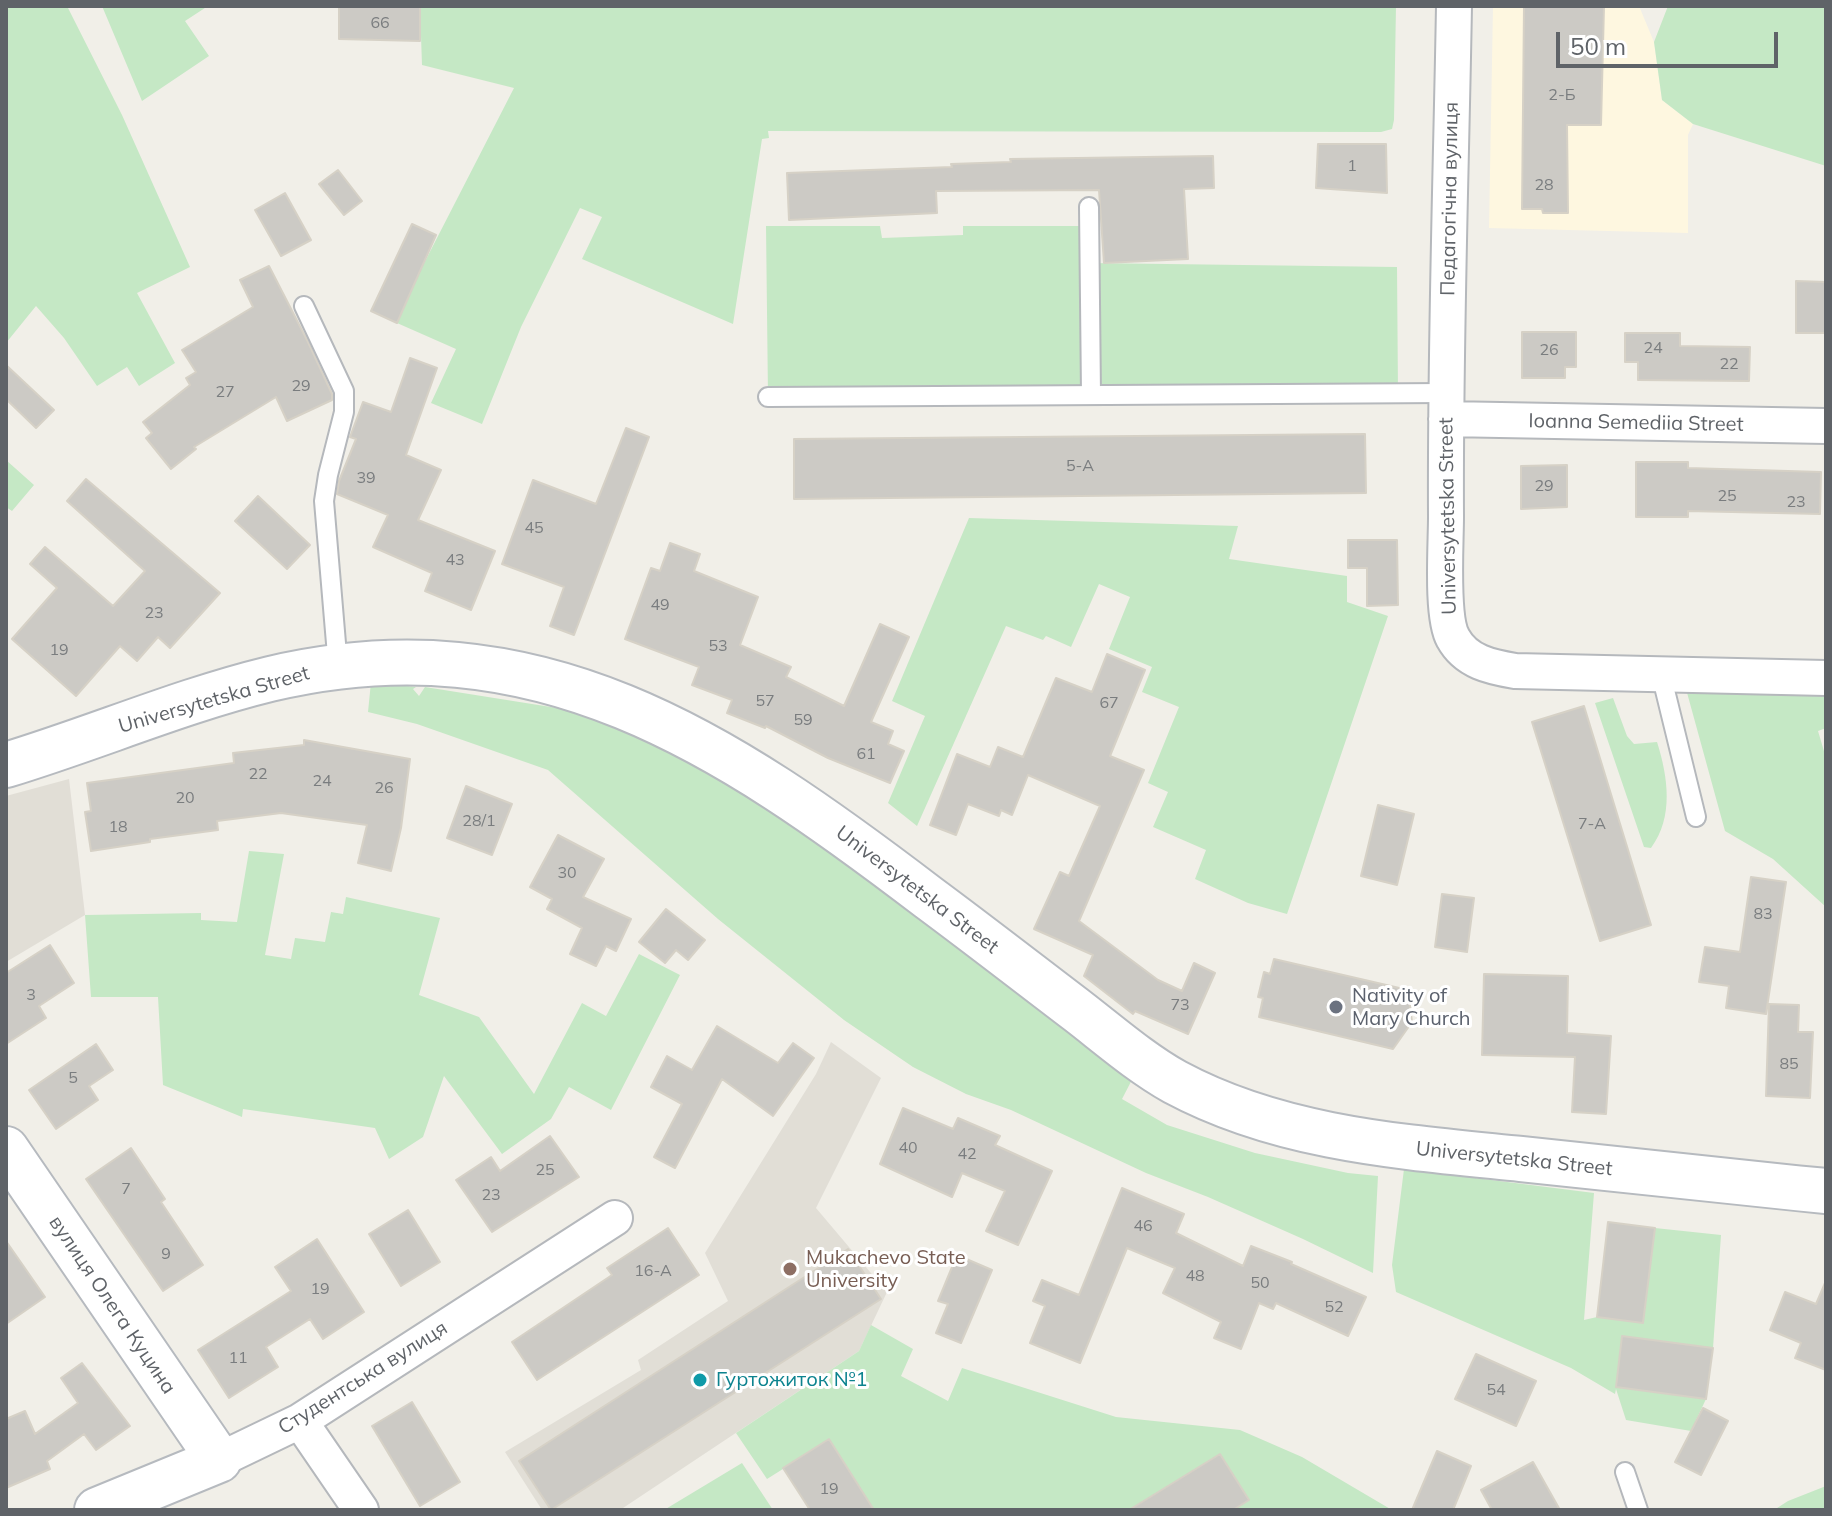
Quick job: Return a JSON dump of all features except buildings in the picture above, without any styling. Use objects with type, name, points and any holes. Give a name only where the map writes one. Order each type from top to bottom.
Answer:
[{"type":"main road","name":"Universytetska Street","points":[[6,765],[179,705],[268,680],[338,667],[384,661],[499,669],[558,682],[617,702],[695,739],[830,825],[1158,1071],[1230,1107],[1306,1131],[1397,1146],[1826,1191]]},
{"type":"main road","name":"вулиця Олега Куцина","points":[[6,1149],[219,1460]]},
{"type":"main road","name":"Студентська вулиця","points":[[97,1510],[219,1460]]},
{"type":"street","name":"Педагогічна вулиця","points":[[1446,406],[1454,6]]},
{"type":"street","name":"Ioanna Semediia Street","points":[[1446,406],[1826,426]]},
{"type":"street","name":"Universytetska Street","points":[[1446,406],[1447,606],[1452,637],[1467,655],[1489,667],[1515,671],[1826,678]]},
{"type":"street","name":"Студентська вулиця","points":[[219,1460],[300,1421],[615,1218]]},
{"type":"street","points":[[300,1421],[361,1510]]},
{"type":"lane","points":[[1089,207],[1091,395]]},
{"type":"lane","points":[[304,306],[344,391],[344,412],[324,501],[338,667]]},
{"type":"lane","points":[[768,397],[1091,395],[1446,406]]},
{"type":"lane","points":[[1661,674],[1696,817]]},
{"type":"lane","points":[[1625,1472],[1638,1510]]},
{"type":"shaded area","points":[[1493,6],[1639,6],[1654,42],[1662,100],[1693,124],[1688,135],[1688,233],[1489,228]]},
{"type":"shaded area","points":[[69,779],[85,915],[6,962],[6,796]]},
{"type":"shaded area","name":"Mukachevo State University","points":[[831,1042],[881,1078],[816,1208],[887,1292],[859,1351],[620,1510],[542,1510],[505,1452],[641,1370],[638,1360],[728,1301],[705,1253],[816,1074]]},
{"type":"green space","points":[[6,6],[67,6],[122,115],[190,267],[137,293],[175,363],[139,386],[127,367],[97,386],[64,338],[36,306],[6,343]]},
{"type":"green space","points":[[102,6],[208,6],[185,21],[209,56],[142,101]]},
{"type":"green space","points":[[420,6],[1396,6],[1394,120],[1392,129],[1381,132],[768,131],[769,138],[762,139],[733,324],[582,259],[602,217],[580,208],[521,327],[482,424],[431,403],[456,349],[397,323],[418,275],[514,88],[422,65]]},
{"type":"green space","points":[[1668,6],[1826,6],[1826,166],[1693,124],[1662,100],[1654,42]]},
{"type":"green space","points":[[766,226],[880,226],[882,238],[963,235],[963,226],[1089,226],[1090,263],[1397,267],[1398,393],[768,397]]},
{"type":"green space","points":[[6,460],[34,485],[12,511],[6,507]]},
{"type":"green space","points":[[969,518],[1238,526],[1229,559],[1347,576],[1347,602],[1388,616],[1287,914],[1248,903],[1195,879],[1206,850],[1153,827],[1168,792],[1148,783],[1179,707],[1142,692],[1152,667],[1109,649],[1130,597],[1099,584],[1071,647],[1046,636],[1043,640],[1006,626],[917,826],[888,803],[925,716],[892,701]]},
{"type":"green space","points":[[371,682],[416,687],[413,689],[419,696],[425,687],[639,721],[700,755],[1136,1072],[1122,1099],[1167,1125],[1255,1153],[1348,1173],[1378,1176],[1373,1273],[1011,1110],[966,1094],[913,1067],[844,1020],[718,919],[548,770],[417,724],[368,712]]},
{"type":"green space","points":[[1686,689],[1826,690],[1826,728],[1818,731],[1826,758],[1826,907],[1773,859],[1725,831]]},
{"type":"green space","points":[[1613,698],[1627,736],[1634,744],[1657,742],[1661,755],[1666,783],[1666,810],[1651,848],[1644,847],[1595,703]]},
{"type":"green space","points":[[249,851],[284,854],[265,955],[291,959],[295,938],[325,942],[331,912],[343,914],[346,897],[440,918],[419,995],[479,1017],[534,1094],[582,1003],[606,1016],[639,954],[680,975],[611,1110],[569,1087],[551,1119],[502,1154],[444,1076],[423,1137],[389,1159],[375,1128],[243,1109],[242,1117],[163,1085],[158,997],[91,997],[85,915],[201,913],[201,920],[237,922]]},
{"type":"green space","points":[[1404,1169],[1594,1193],[1584,1320],[1597,1317],[1655,1228],[1721,1235],[1713,1348],[1622,1337],[1616,1387],[1706,1399],[1691,1431],[1626,1420],[1616,1389],[1615,1394],[1571,1368],[1396,1292],[1392,1265]]},
{"type":"green space","points":[[871,1325],[913,1349],[901,1376],[948,1401],[962,1368],[1116,1417],[1240,1430],[1302,1457],[1392,1510],[1233,1510],[1249,1500],[1220,1454],[1129,1510],[871,1510],[829,1440],[767,1479],[736,1433],[859,1351]]},
{"type":"green space","points":[[742,1463],[773,1510],[664,1510]]},
{"type":"green space","points":[[1826,1486],[1826,1510],[1774,1510],[1788,1501]]},
{"type":"place","name":"Nativity of Mary Church","points":[[1336,1007]]},
{"type":"place","name":"Mukachevo State University","points":[[790,1269]]},
{"type":"place","name":"Гуртожиток №1","points":[[700,1380]]}]
